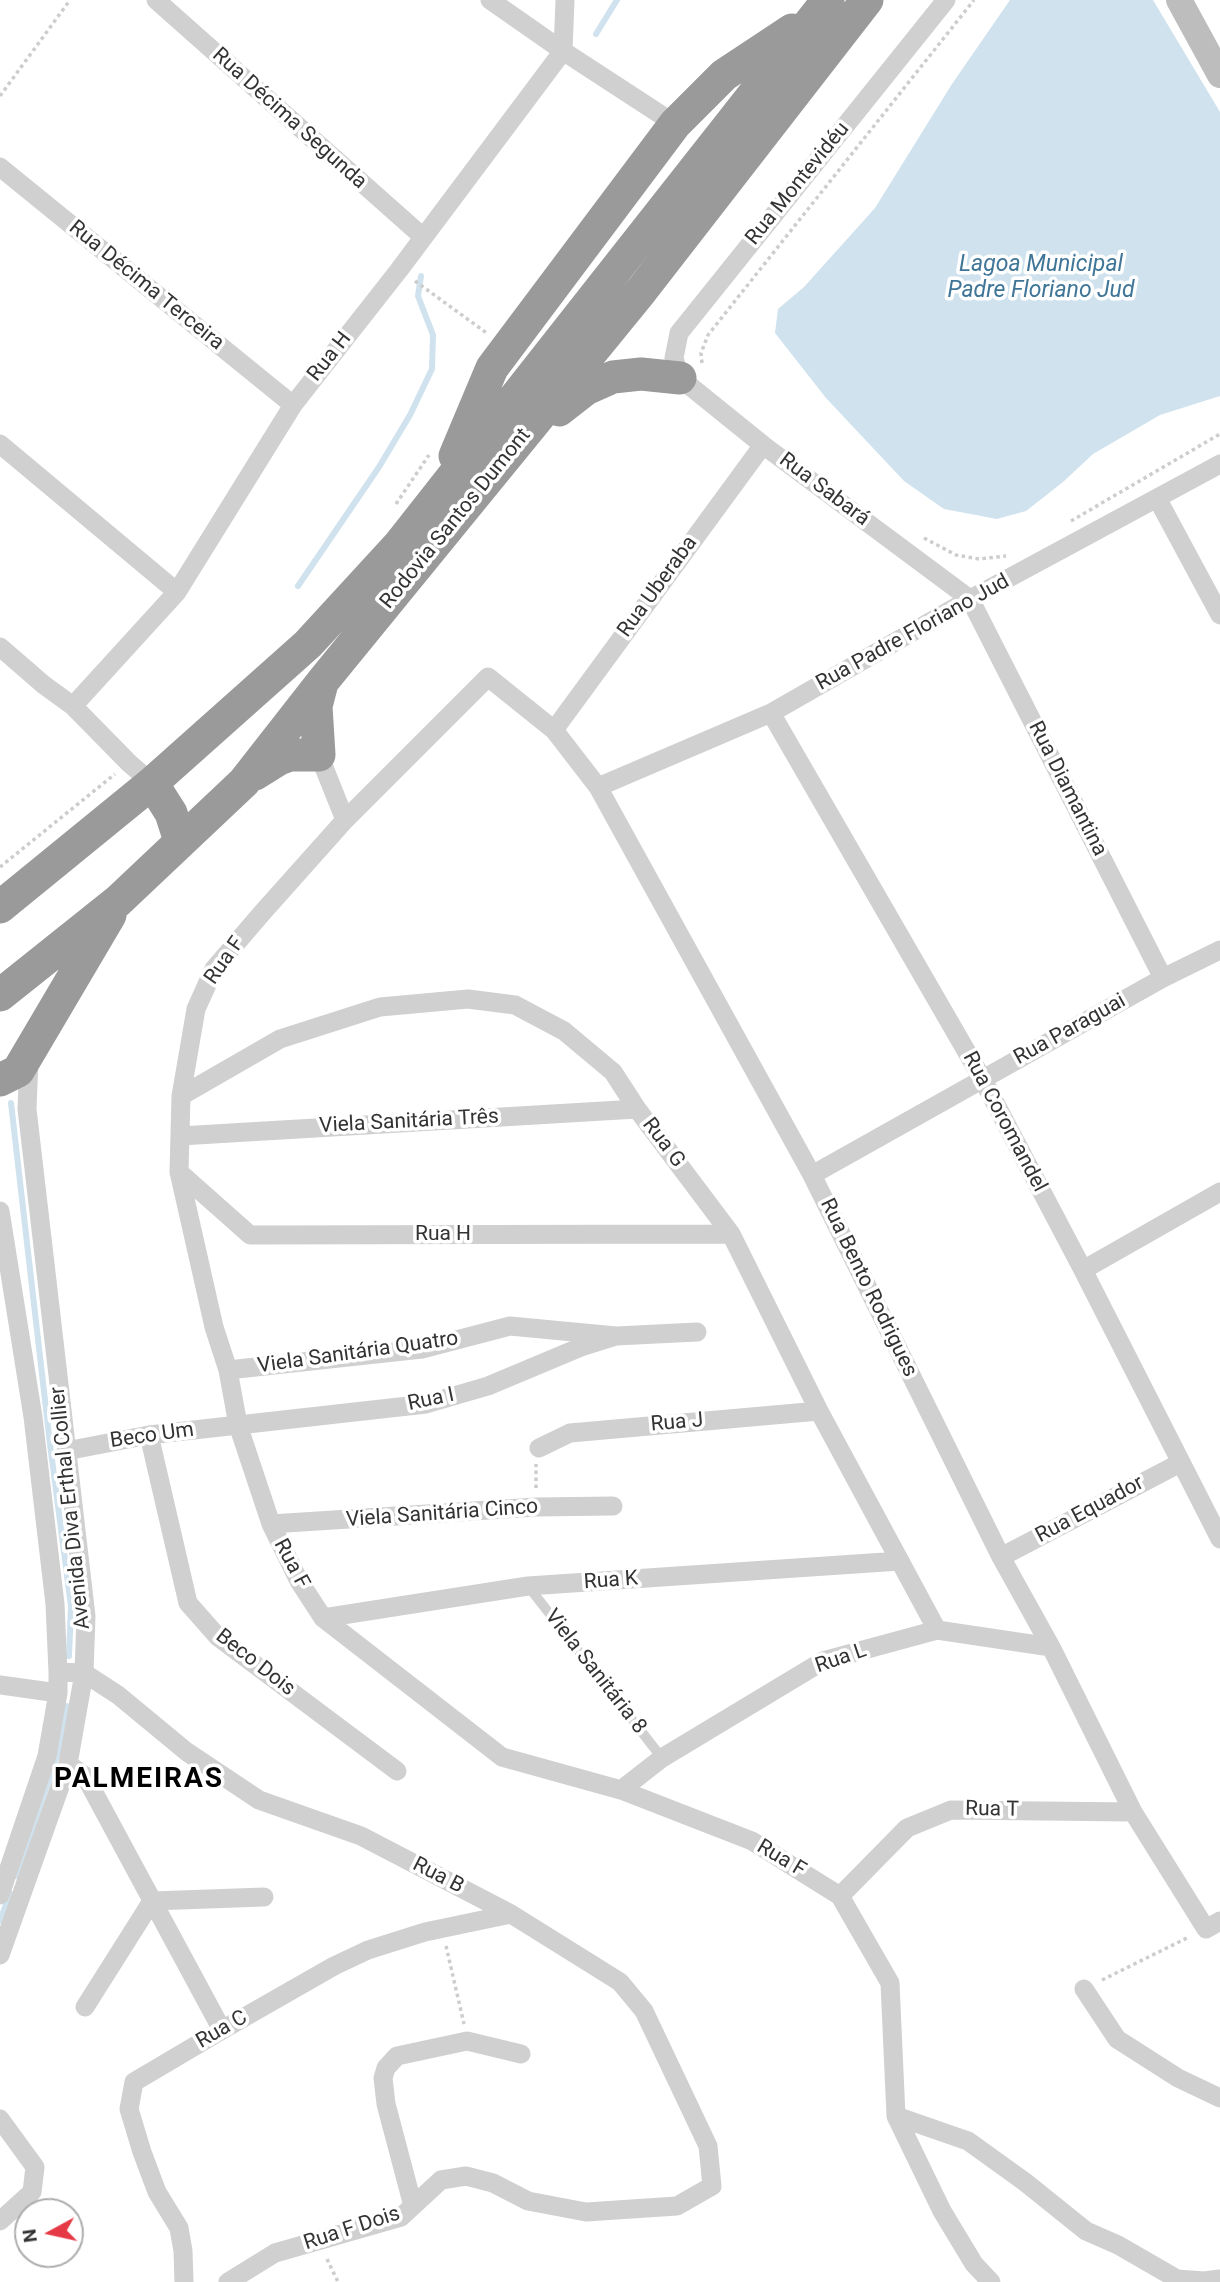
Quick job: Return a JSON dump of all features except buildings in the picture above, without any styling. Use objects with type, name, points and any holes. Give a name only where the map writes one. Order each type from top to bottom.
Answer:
[{"type":"highway","name":"Rodovia Santos Dumont","points":[[0,995],[118,901],[244,782],[323,681],[642,290],[867,0]]},
{"type":"highway","name":"Rodovia Santos Dumont","points":[[0,907],[140,773],[308,643],[399,545],[826,3]]},
{"type":"highway","points":[[440,494],[492,368],[675,124],[724,75],[783,36],[826,3]]},
{"type":"highway","points":[[521,440],[586,389],[613,377],[691,372]]},
{"type":"highway","points":[[244,782],[279,759],[300,753],[319,755],[316,706],[323,681]]},
{"type":"highway","points":[[140,773],[171,813],[180,841]]},
{"type":"highway","points":[[0,1080],[18,1071],[118,901]]},
{"type":"street","name":"Rua Décima Segunda","points":[[156,0],[423,237]]},
{"type":"street","points":[[490,0],[675,124]]},
{"type":"street","points":[[563,51],[565,0]]},
{"type":"street","name":"Rua H","points":[[73,706],[177,592],[293,405],[563,51],[579,0]]},
{"type":"street","name":"Rua Montevidéu","points":[[691,372],[674,358],[679,333],[946,0]]},
{"type":"street","points":[[1178,0],[1220,75]]},
{"type":"street","name":"Rua Décima Terceira","points":[[0,167],[293,405]]},
{"type":"street","name":"Rua Sabará","points":[[691,372],[763,445],[970,599]]},
{"type":"street","points":[[0,444],[177,592]]},
{"type":"street","name":"Rua Uberaba","points":[[554,730],[763,445]]},
{"type":"street","name":"Rua Padre Floriano Jud","points":[[598,787],[771,713],[970,599],[1220,464]]},
{"type":"street","points":[[1157,498],[1220,615]]},
{"type":"street","name":"Rua Diamantina","points":[[970,599],[1163,978]]},
{"type":"street","points":[[0,647],[73,706],[140,773]]},
{"type":"street","name":"Rua Bento Rodrigues","points":[[488,677],[554,730],[598,787],[812,1175],[1001,1557],[1051,1647],[1133,1812],[1213,1925]]},
{"type":"street","name":"Rua F","points":[[488,677],[345,820],[214,969],[196,1009],[181,1096],[178,1172],[214,1327],[228,1370],[237,1425],[271,1524],[299,1581],[323,1618],[502,1757],[621,1790],[752,1841],[841,1896],[890,1983],[896,2116]]},
{"type":"street","name":"Rua Coromandel","points":[[771,713],[983,1080],[1220,1539]]},
{"type":"street","points":[[319,755],[345,820]]},
{"type":"street","name":"Rua Paraguai","points":[[812,1175],[1163,978],[1220,950]]},
{"type":"street","name":"Rua G","points":[[181,1096],[281,1039],[380,1007],[468,999],[514,1005],[564,1031],[613,1072],[637,1109],[731,1234],[819,1411],[937,1630]]},
{"type":"street","name":"Avenida Diva Erthal Collier","points":[[0,1955],[68,1764],[84,1673],[86,1616],[26,1109],[30,1050]]},
{"type":"street","name":"Viela Sanitária Três","points":[[180,1136],[637,1109]]},
{"type":"street","name":"Rua H","points":[[178,1172],[250,1235],[731,1234]]},
{"type":"street","points":[[1083,1270],[1220,1192]]},
{"type":"street","name":"Avenida Diva Erthal Collier","points":[[0,1211],[33,1417],[55,1604],[58,1672],[58,1693],[47,1756],[0,1895]]},
{"type":"street","name":"Viela Sanitária Quatro","points":[[228,1370],[422,1349],[510,1326],[615,1336],[697,1332]]},
{"type":"street","name":"Rua I","points":[[237,1425],[426,1404],[488,1386],[580,1347],[615,1336]]},
{"type":"street","name":"Rua J","points":[[539,1448],[570,1433],[819,1411]]},
{"type":"street","name":"Beco Um","points":[[66,1451],[149,1434],[237,1425]]},
{"type":"street","name":"Beco Dois","points":[[149,1434],[188,1602],[218,1637],[397,1771]]},
{"type":"street","name":"Rua Equador","points":[[1001,1557],[1180,1463]]},
{"type":"street","name":"Viela Sanitária Cinco","points":[[271,1524],[536,1507],[612,1506]]},
{"type":"street","name":"Rua K","points":[[323,1618],[528,1586],[900,1561]]},
{"type":"street","name":"Rua L","points":[[621,1790],[662,1758],[823,1661],[937,1630],[1051,1647]]},
{"type":"street","points":[[58,1672],[84,1673]]},
{"type":"street","name":"Rua B","points":[[84,1673],[118,1695],[187,1752],[259,1800],[361,1836],[511,1914],[620,1982],[644,2011],[708,2146],[712,2186]]},
{"type":"street","points":[[0,1685],[58,1693]]},
{"type":"street","points":[[68,1764],[85,1776],[222,2029]]},
{"type":"street","name":"Rua T","points":[[841,1896],[907,1828],[951,1810],[1133,1812]]},
{"type":"street","points":[[152,1901],[264,1897]]},
{"type":"street","points":[[85,2007],[152,1901]]},
{"type":"street","name":"Rua C","points":[[184,2282],[179,2228],[157,2192],[129,2109],[134,2082],[222,2029],[334,1966],[368,1950],[442,1927],[511,1914]]},
{"type":"street","points":[[1084,1989],[1117,2039],[1178,2078],[1220,2098]]},
{"type":"street","points":[[413,2206],[386,2104],[383,2078],[387,2068],[397,2056],[467,2041],[521,2054]]},
{"type":"street","points":[[896,2116],[968,2141],[1086,2231],[1118,2245],[1177,2279],[1220,2279]]},
{"type":"street","points":[[896,2116],[942,2211],[974,2264],[991,2282]]},
{"type":"street","points":[[0,2119],[35,2167],[32,2192],[0,2221]]},
{"type":"street","name":"Rua F Dois","points":[[228,2282],[275,2253],[401,2217],[441,2180],[466,2176],[493,2183],[528,2201],[586,2213],[677,2206],[712,2186]]},
{"type":"lane","name":"Viela Sanitária 8","points":[[528,1586],[662,1758]]},
{"type":"path","points":[[0,96],[70,0]]},
{"type":"path","points":[[691,372],[708,335],[974,0]]},
{"type":"path","points":[[413,280],[507,347]]},
{"type":"path","points":[[1069,522],[1220,434]]},
{"type":"path","points":[[393,509],[436,445]]},
{"type":"path","points":[[920,536],[956,555],[979,559],[1002,558],[1012,553]]},
{"type":"path","points":[[0,867],[140,773]]},
{"type":"path","points":[[536,1507],[536,1462],[539,1448]]},
{"type":"path","points":[[1084,1989],[1213,1925]]},
{"type":"path","points":[[442,1927],[467,2041]]},
{"type":"path","points":[[318,2241],[338,2282]]},
{"type":"water","name":"Lagoa Municipal Padre Floriano Jud","points":[[1010,0],[1153,0],[1220,112],[1220,396],[1160,415],[1093,454],[1026,511],[997,519],[944,509],[904,481],[826,398],[775,333],[778,309],[804,287],[875,208],[952,84]]},
{"type":"waterway","points":[[596,34],[617,0]]},
{"type":"waterway","points":[[298,586],[379,467],[410,415],[432,369],[433,335],[418,296],[421,276]]},
{"type":"waterway","points":[[11,1103],[71,1606],[69,1656]]},
{"type":"waterway","points":[[16,1876],[60,1747],[67,1706]]},
{"type":"waterway","points":[[0,1921],[10,1893]]},
{"type":"district","name":"PALMEIRAS","points":[[139,1780]]}]
